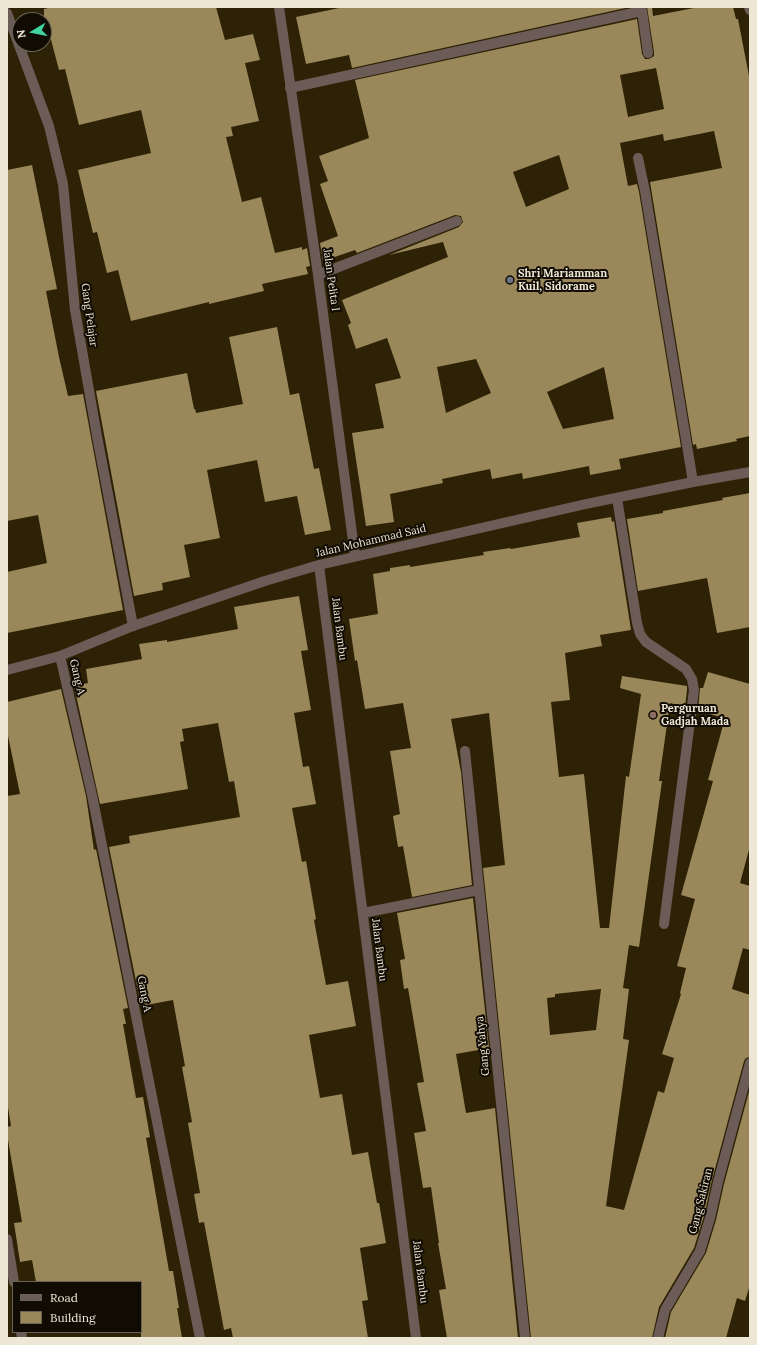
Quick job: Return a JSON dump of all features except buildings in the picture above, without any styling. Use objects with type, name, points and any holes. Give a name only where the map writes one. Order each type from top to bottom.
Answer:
[{"type":"street","name":"Jalan Pelita I","points":[[279,7],[318,275],[355,556]]},
{"type":"street","points":[[290,88],[642,11],[648,53]]},
{"type":"street","name":"Gang Pelajar","points":[[7,13],[49,126],[63,184],[75,310],[97,436],[134,626]]},
{"type":"street","points":[[638,158],[645,191],[693,482]]},
{"type":"street","points":[[318,275],[457,221]]},
{"type":"street","name":"Jalan Mohammad Said","points":[[7,670],[60,656],[134,626],[265,581],[319,565],[578,506],[693,482],[750,472]]},
{"type":"street","points":[[617,498],[640,634],[646,642],[686,668],[692,679],[694,690],[664,924]]},
{"type":"street","name":"Jalan Bambu","points":[[319,565],[416,1338]]},
{"type":"street","name":"Gang A","points":[[60,656],[92,794],[200,1338]]},
{"type":"street","name":"Gang Yahya","points":[[465,751],[525,1338]]},
{"type":"street","points":[[363,913],[479,890]]},
{"type":"street","name":"Gang Sakiran","points":[[658,1338],[665,1310],[700,1251],[750,1063]]},
{"type":"street","points":[[7,1239],[14,1281]]},
{"type":"place","name":"Shri Mariamman Kuil, Sidorame","points":[[510,280]]},
{"type":"place","name":"Perguruan Gadjah Mada","points":[[653,715]]}]
